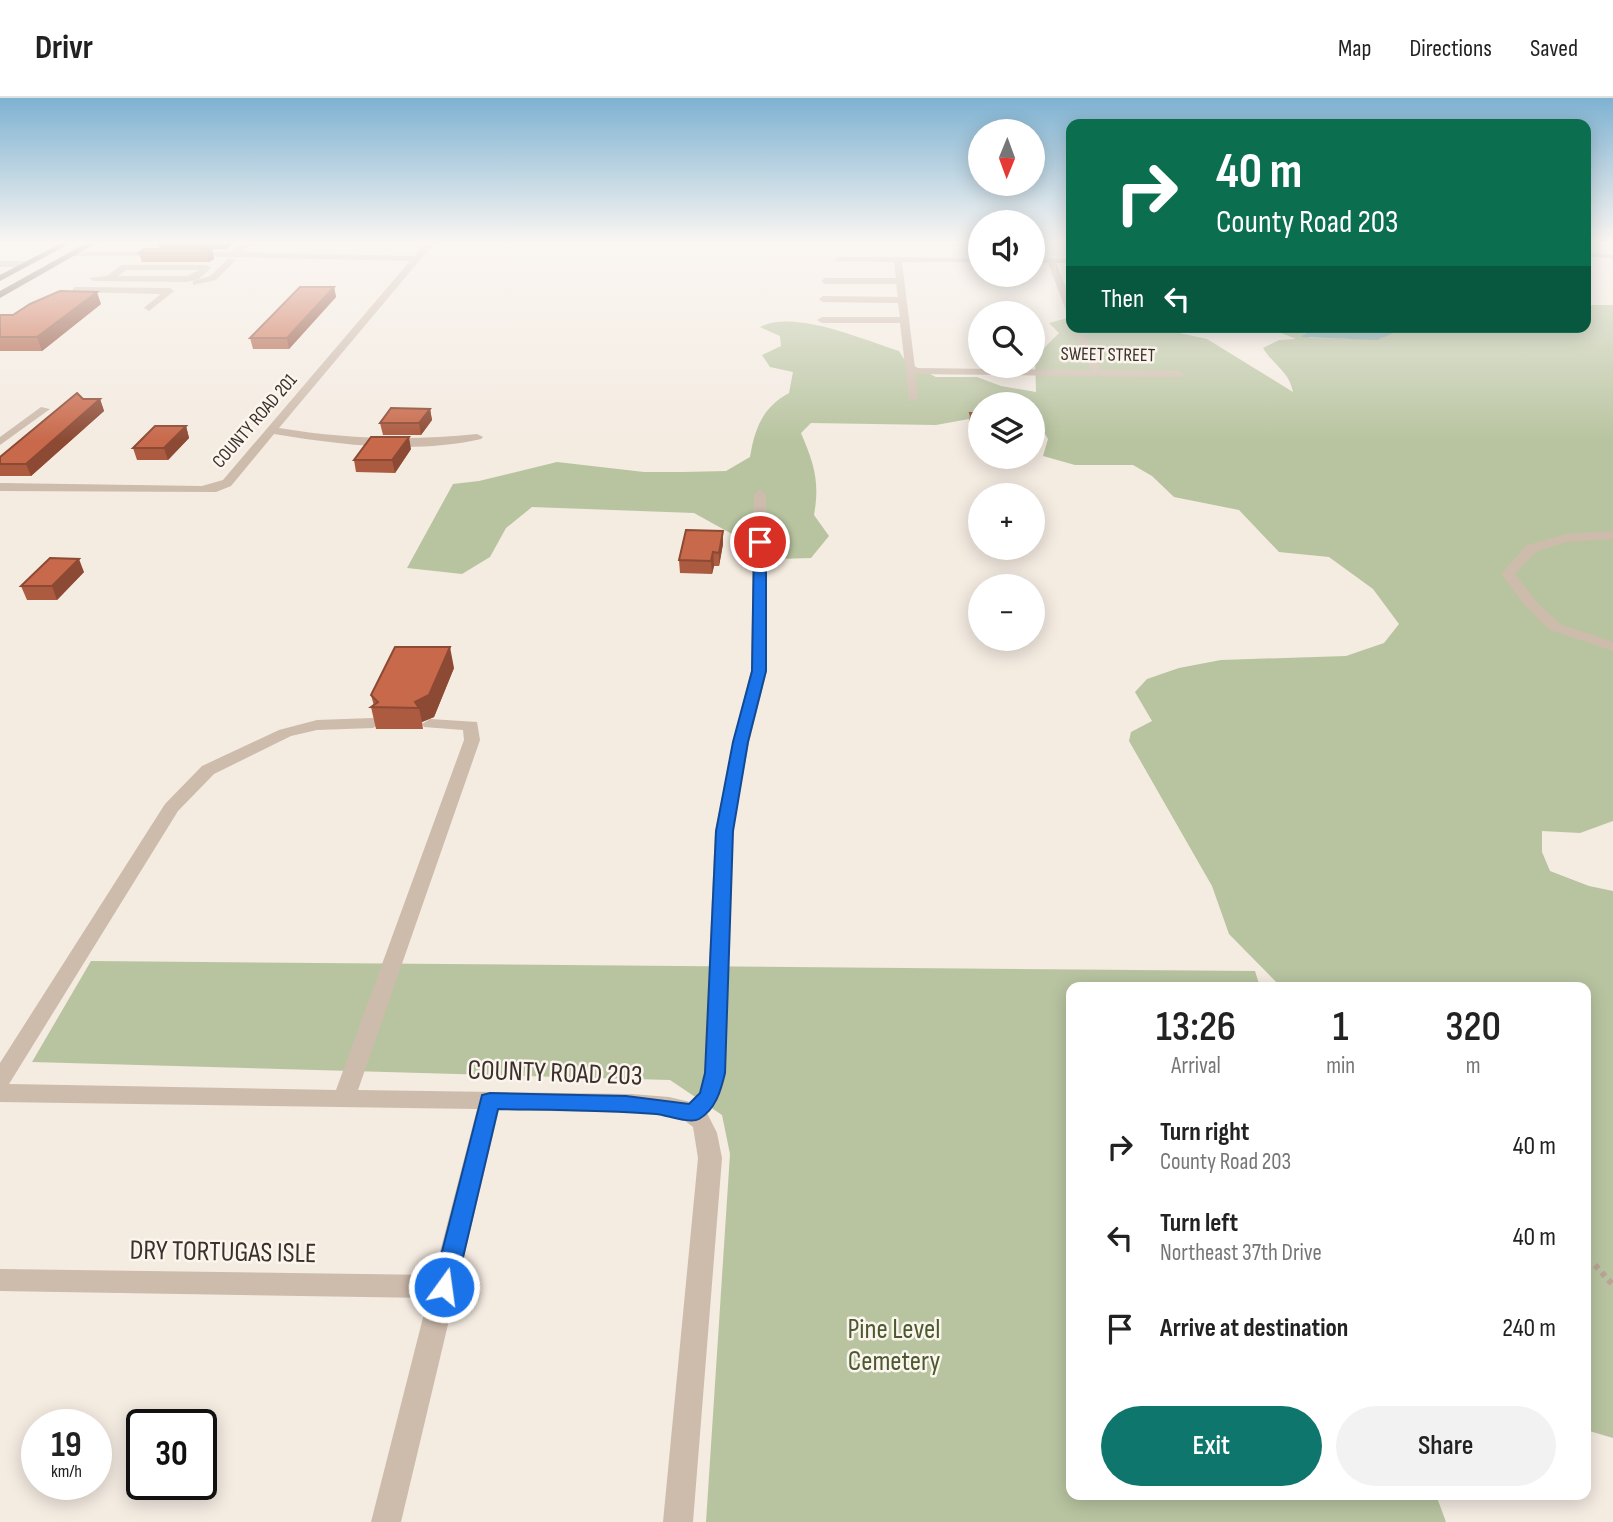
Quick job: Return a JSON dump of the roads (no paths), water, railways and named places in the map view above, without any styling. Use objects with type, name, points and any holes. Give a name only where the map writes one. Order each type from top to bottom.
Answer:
[{"type":"street","name":"COUNTY ROAD 201","points":[[0,487],[202,491],[227,483],[373,308]]},
{"type":"street","points":[[903,308],[913,399]]},
{"type":"street","points":[[822,320],[904,320]]},
{"type":"street","points":[[1080,333],[1097,373]]},
{"type":"street","name":"SWEET STREET","points":[[910,371],[1179,373]]},
{"type":"street","points":[[1,443],[45,409]]},
{"type":"street","points":[[271,430],[343,441],[454,440],[477,437]]},
{"type":"street","points":[[677,1522],[710,1158],[707,1137],[702,1124],[693,1113],[709,1097],[715,1073],[724,831],[741,742],[759,671],[760,494]]},
{"type":"street","points":[[1613,535],[1566,538],[1532,548],[1508,574],[1532,605],[1555,627],[1613,647]]},
{"type":"street","points":[[0,1081],[171,808],[208,770],[285,733],[317,726],[373,723]]},
{"type":"street","points":[[344,1099],[472,740],[471,725],[430,724]]},
{"type":"street","name":"COUNTY ROAD 203","points":[[0,1093],[626,1104],[675,1108],[693,1113]]},
{"type":"street","points":[[386,1522],[490,1101]]},
{"type":"street","name":"DRY TORTUGAS ISLE","points":[[0,1280],[444,1287]]},
{"type":"water","points":[[1306,333],[1393,333],[1377,340],[1301,337]]},
{"type":"park label","name":"Pine Level Cemetery","points":[[894,1345]]}]
